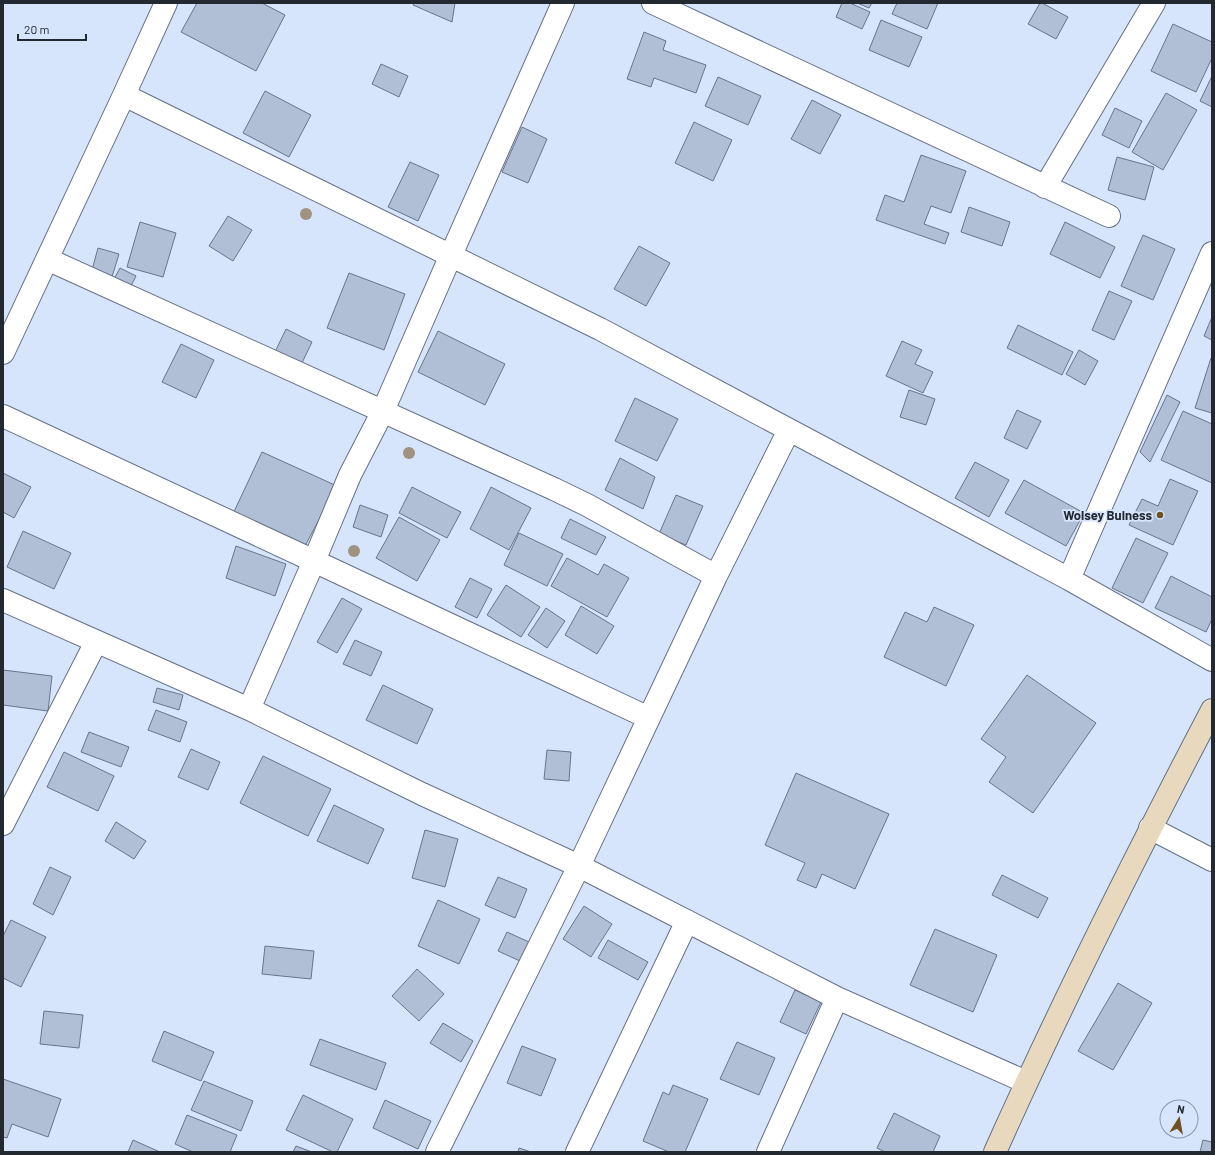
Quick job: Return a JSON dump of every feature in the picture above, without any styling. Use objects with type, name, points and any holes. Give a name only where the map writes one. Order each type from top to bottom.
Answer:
[{"type":"street","points":[[3,353],[166,3]]},
{"type":"street","points":[[249,709],[350,475],[383,411],[563,3]]},
{"type":"street","points":[[653,3],[1109,216]]},
{"type":"street","points":[[1045,187],[1154,3]]},
{"type":"street","points":[[124,95],[600,329],[1069,579],[1212,660]]},
{"type":"street","points":[[1069,579],[1212,253]]},
{"type":"street","points":[[47,259],[587,505],[716,576]]},
{"type":"street","points":[[3,416],[649,718]]},
{"type":"street","points":[[438,1152],[579,866],[716,576],[789,430]]},
{"type":"street","points":[[3,600],[249,709],[422,794],[579,866],[837,998],[1026,1082]]},
{"type":"street","points":[[3,824],[96,642]]},
{"type":"street","points":[[995,1152],[1026,1082],[1150,828],[1212,710]]},
{"type":"street","points":[[1150,828],[1212,860]]},
{"type":"street","points":[[577,1152],[687,921]]},
{"type":"street","points":[[768,1152],[837,998]]},
{"type":"building","points":[[197,3],[262,3],[285,15],[256,71],[181,32]]},
{"type":"building","points":[[414,3],[455,3],[452,22],[413,5]]},
{"type":"building","points":[[842,3],[850,3],[870,12],[862,29],[836,17]]},
{"type":"building","points":[[857,3],[872,3],[869,8]]},
{"type":"building","points":[[897,3],[938,3],[927,29],[892,14]]},
{"type":"building","points":[[1040,3],[1068,17],[1056,39],[1028,24]]},
{"type":"building","points":[[881,20],[922,37],[909,67],[869,50]]},
{"type":"building","points":[[1173,24],[1212,42],[1212,58],[1196,92],[1151,71]]},
{"type":"building","points":[[644,32],[666,41],[663,50],[706,65],[696,93],[654,78],[651,87],[627,79]]},
{"type":"building","points":[[381,64],[408,76],[399,97],[372,84]]},
{"type":"building","points":[[1212,76],[1212,107],[1200,101]]},
{"type":"building","points":[[718,77],[761,96],[748,125],[705,106]]},
{"type":"building","points":[[265,91],[311,115],[289,157],[243,133]]},
{"type":"building","points":[[1166,93],[1197,110],[1163,170],[1132,152]]},
{"type":"building","points":[[812,100],[841,115],[820,154],[791,139]]},
{"type":"building","points":[[1115,108],[1142,121],[1129,148],[1102,135]]},
{"type":"building","points":[[694,122],[732,140],[713,181],[675,163]]},
{"type":"building","points":[[522,127],[547,139],[528,183],[502,172]]},
{"type":"building","points":[[921,155],[966,171],[951,213],[931,206],[924,224],[949,233],[945,244],[876,220],[885,195],[904,202]]},
{"type":"building","points":[[1117,157],[1154,167],[1145,200],[1108,190]]},
{"type":"building","points":[[410,162],[439,175],[418,221],[388,207]]},
{"type":"building","points":[[969,207],[1010,222],[1002,246],[961,232]]},
{"type":"building","points":[[228,216],[252,230],[233,261],[209,246]]},
{"type":"building","points":[[140,222],[176,233],[163,277],[127,267]]},
{"type":"building","points":[[1065,222],[1115,247],[1100,278],[1050,254]]},
{"type":"building","points":[[1143,235],[1175,249],[1153,300],[1121,286]]},
{"type":"building","points":[[639,246],[670,263],[646,306],[614,289]]},
{"type":"building","points":[[98,248],[119,254],[112,277],[92,270]]},
{"type":"building","points":[[120,268],[136,276],[130,288],[114,279]]},
{"type":"building","points":[[349,273],[405,294],[384,350],[327,328]]},
{"type":"building","points":[[1109,291],[1132,301],[1114,340],[1092,330]]},
{"type":"building","points":[[1212,317],[1212,340],[1204,336]]},
{"type":"building","points":[[1018,325],[1073,352],[1062,375],[1007,348]]},
{"type":"building","points":[[286,329],[312,342],[301,365],[275,352]]},
{"type":"building","points":[[438,331],[505,364],[485,405],[418,372]]},
{"type":"building","points":[[902,341],[922,350],[915,364],[933,372],[923,393],[886,376]]},
{"type":"building","points":[[181,344],[214,360],[196,398],[162,382]]},
{"type":"building","points":[[1079,350],[1098,361],[1085,385],[1066,374]]},
{"type":"building","points":[[1212,358],[1212,413],[1195,408]]},
{"type":"building","points":[[909,390],[935,399],[926,425],[900,417]]},
{"type":"building","points":[[1167,395],[1180,402],[1150,462],[1140,452]]},
{"type":"building","points":[[635,398],[678,419],[657,461],[615,441]]},
{"type":"building","points":[[1017,410],[1041,421],[1027,449],[1004,438]]},
{"type":"building","points":[[1183,411],[1212,424],[1212,483],[1161,460]]},
{"type":"building","points":[[262,452],[337,486],[305,546],[232,516]]},
{"type":"building","points":[[620,458],[655,477],[643,509],[605,490]]},
{"type":"building","points":[[975,462],[1009,480],[989,517],[955,498]]},
{"type":"building","points":[[3,473],[31,487],[14,518],[3,512]]},
{"type":"building","name":"Wolsey Buiness","points":[[1170,479],[1198,491],[1173,545],[1129,525],[1142,499],[1158,506]]},
{"type":"building","points":[[1024,480],[1084,513],[1066,546],[1005,513]]},
{"type":"building","points":[[412,487],[461,512],[447,538],[399,513]]},
{"type":"building","points":[[491,487],[531,508],[509,550],[470,529]]},
{"type":"building","points":[[676,495],[703,506],[686,545],[659,534]]},
{"type":"building","points":[[360,505],[388,515],[381,537],[353,527]]},
{"type":"building","points":[[399,517],[440,540],[417,581],[376,558]]},
{"type":"building","points":[[570,519],[606,537],[596,555],[561,538]]},
{"type":"building","points":[[23,531],[71,553],[54,589],[7,567]]},
{"type":"building","points":[[519,533],[563,554],[547,586],[504,565]]},
{"type":"building","points":[[1136,538],[1168,553],[1143,603],[1112,588]]},
{"type":"building","points":[[236,546],[286,564],[275,596],[226,578]]},
{"type":"building","points":[[567,558],[598,575],[604,564],[629,578],[607,617],[551,586]]},
{"type":"building","points":[[1171,576],[1212,597],[1212,619],[1206,632],[1155,608]]},
{"type":"building","points":[[470,578],[492,589],[477,618],[455,607]]},
{"type":"building","points":[[506,585],[540,607],[521,637],[487,615]]},
{"type":"building","points":[[342,598],[362,609],[337,653],[317,642]]},
{"type":"building","points":[[581,606],[614,626],[597,654],[565,635]]},
{"type":"building","points":[[934,607],[974,625],[946,686],[884,657],[905,612],[927,622]]},
{"type":"building","points":[[546,608],[565,621],[547,648],[528,635]]},
{"type":"building","points":[[355,640],[382,652],[371,676],[343,664]]},
{"type":"building","points":[[3,670],[52,676],[48,711],[3,705]]},
{"type":"building","points":[[1027,675],[1096,723],[1033,813],[989,782],[1006,757],[981,739]]},
{"type":"building","points":[[383,685],[433,709],[417,744],[366,720]]},
{"type":"building","points":[[157,688],[183,695],[179,710],[153,702]]},
{"type":"building","points":[[156,710],[187,722],[180,742],[148,730]]},
{"type":"building","points":[[89,732],[129,747],[121,767],[81,752]]},
{"type":"building","points":[[191,749],[220,762],[208,790],[178,777]]},
{"type":"building","points":[[547,750],[571,752],[569,781],[544,779]]},
{"type":"building","points":[[64,752],[114,776],[98,811],[47,787]]},
{"type":"building","points":[[263,756],[331,789],[308,836],[240,803]]},
{"type":"building","points":[[796,773],[889,814],[855,889],[822,874],[816,888],[797,880],[805,863],[765,845]]},
{"type":"building","points":[[334,805],[384,829],[368,864],[317,841]]},
{"type":"building","points":[[116,822],[146,841],[134,859],[105,841]]},
{"type":"building","points":[[425,830],[458,839],[445,887],[412,878]]},
{"type":"building","points":[[50,867],[71,877],[53,915],[33,904]]},
{"type":"building","points":[[1002,875],[1048,898],[1038,918],[992,895]]},
{"type":"building","points":[[498,877],[527,889],[515,918],[485,905]]},
{"type":"building","points":[[438,900],[480,919],[459,964],[418,946]]},
{"type":"building","points":[[584,906],[612,924],[591,957],[563,939]]},
{"type":"building","points":[[11,920],[46,937],[21,987],[3,978],[3,936]]},
{"type":"building","points":[[935,929],[997,955],[973,1012],[910,985]]},
{"type":"building","points":[[507,932],[529,942],[520,961],[498,951]]},
{"type":"building","points":[[608,940],[648,962],[638,980],[598,958]]},
{"type":"building","points":[[265,946],[314,951],[311,979],[262,974]]},
{"type":"building","points":[[417,969],[444,994],[419,1021],[392,996]]},
{"type":"building","points":[[1118,983],[1152,1003],[1113,1070],[1078,1051]]},
{"type":"building","points":[[795,990],[821,1002],[806,1034],[780,1022]]},
{"type":"building","points":[[44,1011],[83,1015],[79,1048],[40,1044]]},
{"type":"building","points":[[443,1023],[473,1041],[461,1062],[430,1043]]},
{"type":"building","points":[[164,1031],[214,1052],[201,1081],[152,1061]]},
{"type":"building","points":[[320,1039],[386,1063],[376,1090],[310,1065]]},
{"type":"building","points":[[737,1042],[775,1058],[759,1095],[720,1079]]},
{"type":"building","points":[[522,1046],[556,1059],[541,1096],[507,1083]]},
{"type":"building","points":[[3,1079],[61,1099],[48,1137],[12,1124],[7,1138],[3,1137]]},
{"type":"building","points":[[204,1081],[253,1101],[241,1131],[191,1110]]},
{"type":"building","points":[[673,1085],[708,1099],[685,1152],[669,1152],[643,1141],[663,1092],[669,1095]]},
{"type":"building","points":[[303,1095],[353,1119],[337,1152],[333,1152],[286,1130]]},
{"type":"building","points":[[385,1100],[431,1121],[418,1149],[373,1128]]},
{"type":"building","points":[[894,1113],[940,1136],[933,1152],[885,1152],[877,1148]]},
{"type":"building","points":[[187,1115],[237,1135],[230,1152],[193,1152],[175,1144]]},
{"type":"building","points":[[133,1140],[160,1152],[128,1152]]},
{"type":"building","points":[[1203,1140],[1212,1142],[1212,1152],[1200,1152]]},
{"type":"building","points":[[296,1146],[312,1152],[293,1152]]},
{"type":"building","points":[[519,1148],[531,1152],[518,1152]]},
{"type":"place","name":"Wolsey Buiness","points":[[1160,515]]}]
